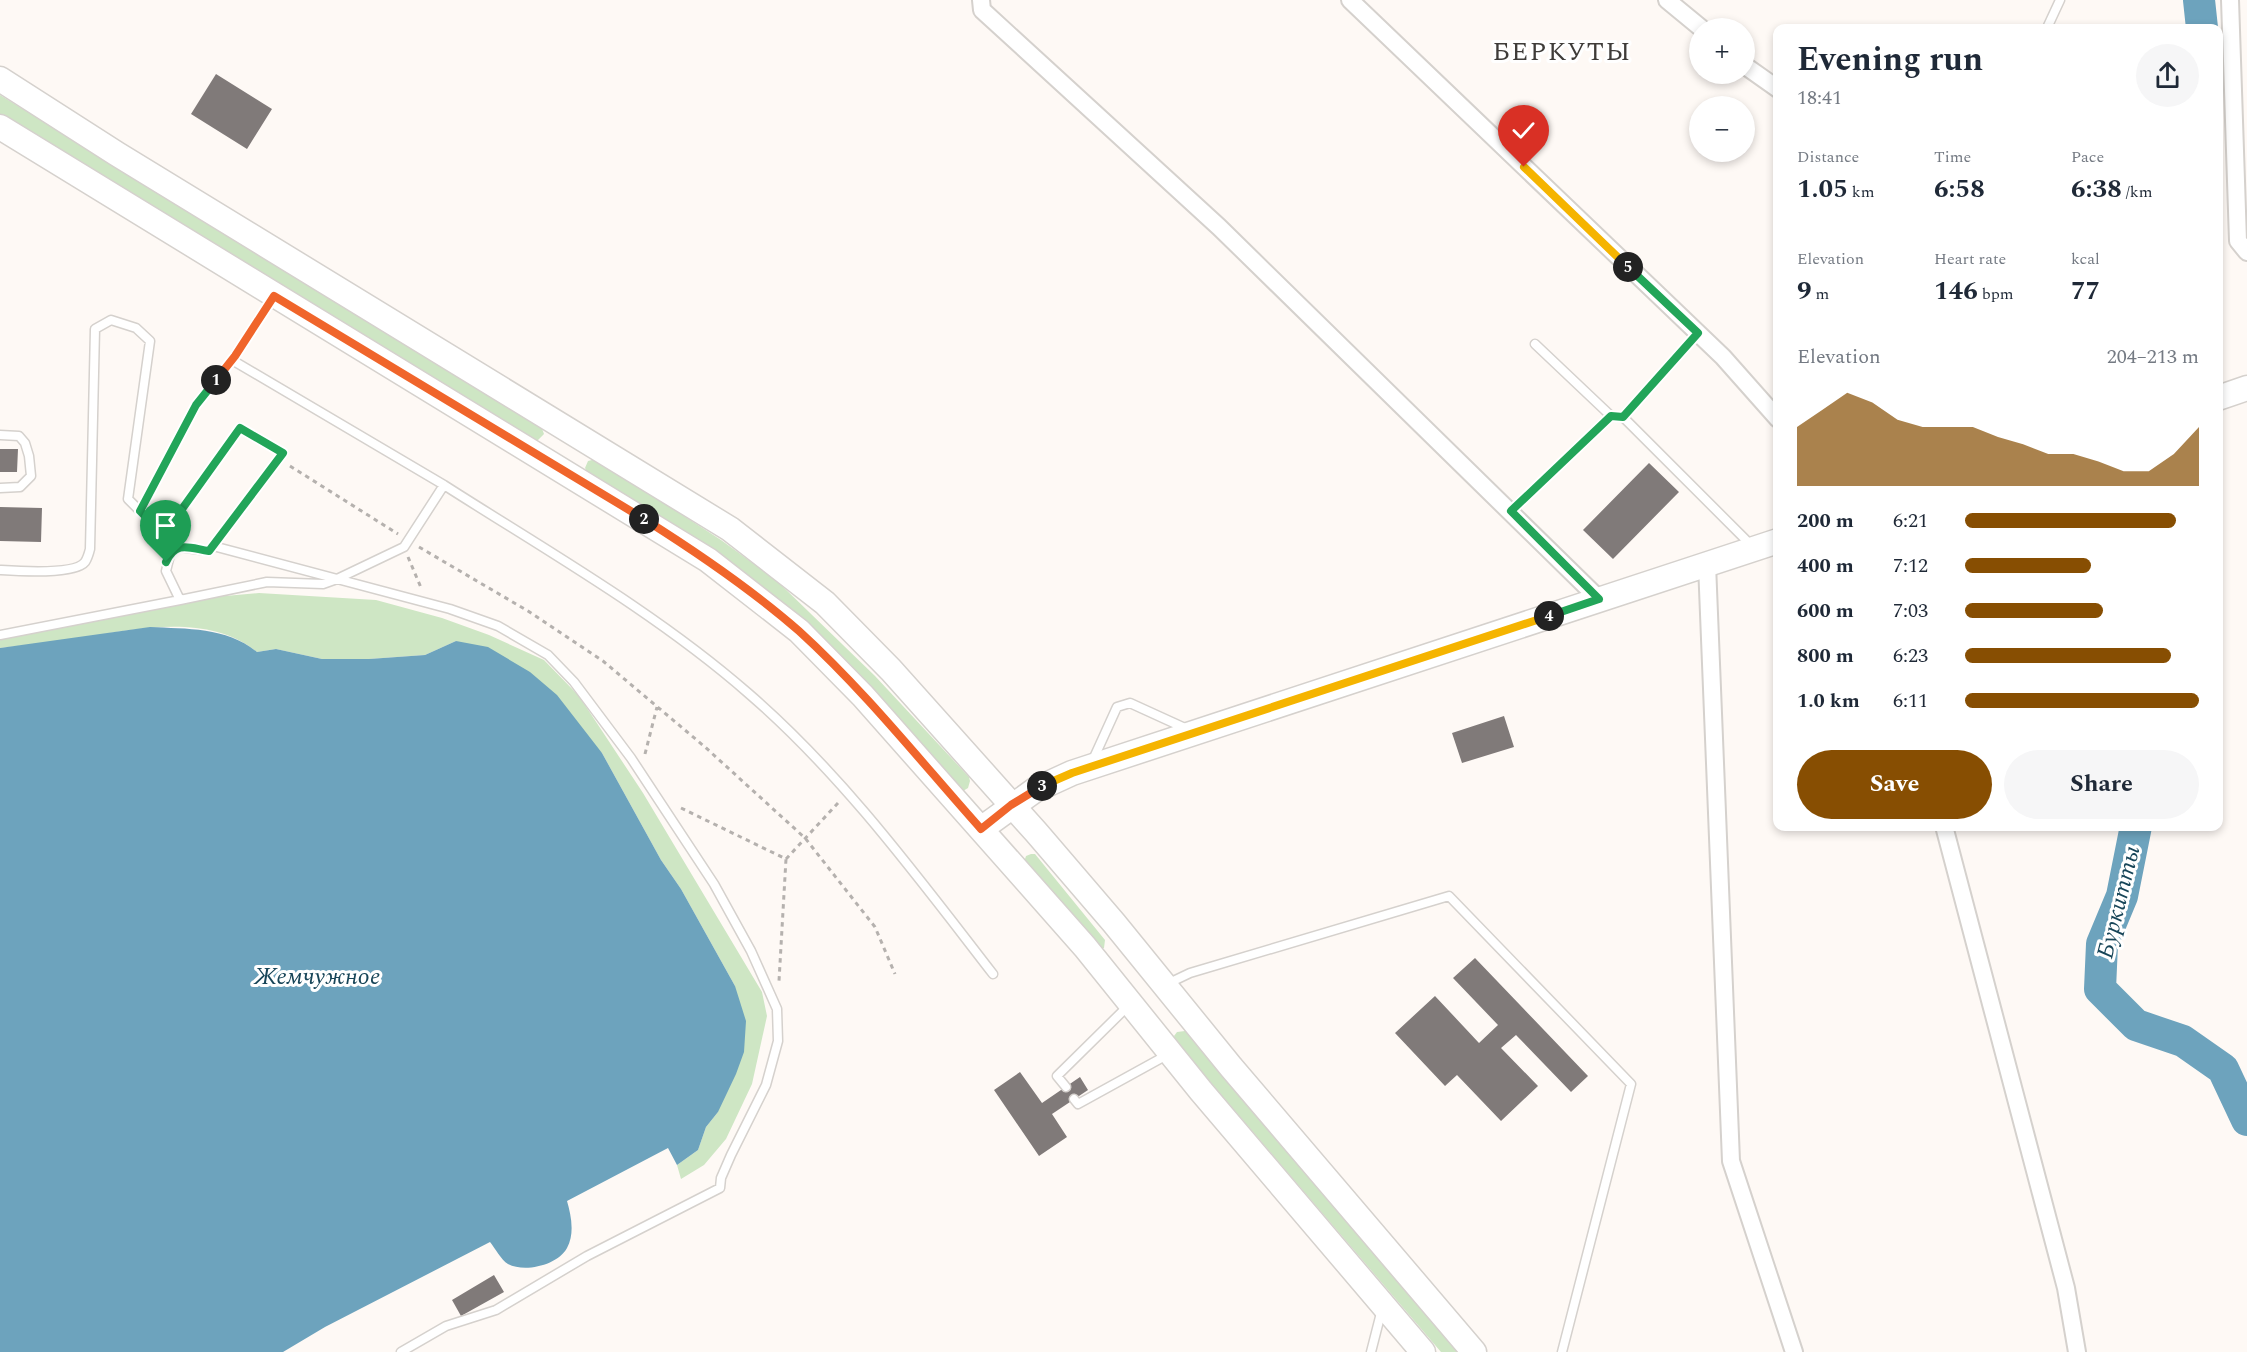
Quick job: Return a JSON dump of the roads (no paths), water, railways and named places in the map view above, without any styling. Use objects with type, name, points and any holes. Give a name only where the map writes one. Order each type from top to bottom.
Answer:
[{"type":"main road","points":[[0,79],[260,242],[575,432],[730,529],[825,603],[891,670],[1114,922],[1238,1076],[1474,1352]]},
{"type":"main road","points":[[0,127],[708,560],[799,632],[862,696],[981,829],[1133,1006],[1170,1053],[1423,1352]]},
{"type":"main road","points":[[2223,396],[2247,388]]},
{"type":"main road","points":[[555,465],[575,432]]},
{"type":"main road","points":[[981,829],[1011,805],[1035,790],[1089,768],[1773,543]]},
{"type":"main road","points":[[1133,1006],[1165,985]]},
{"type":"street","points":[[981,0],[982,10],[1219,227],[1599,599]]},
{"type":"street","points":[[1350,0],[1723,357],[1773,412]]},
{"type":"street","points":[[1667,0],[1689,18]]},
{"type":"street","points":[[2230,0],[2238,241],[2247,252]]},
{"type":"street","points":[[1755,73],[1773,85]]},
{"type":"street","points":[[1707,564],[1731,1161],[1794,1352]]},
{"type":"street","points":[[1945,831],[2066,1288],[2077,1352]]},
{"type":"lane","points":[[2049,24],[2060,0]]},
{"type":"lane","points":[[140,511],[196,405],[232,360],[274,296]]},
{"type":"lane","points":[[0,570],[26,572],[76,569],[85,563],[90,549],[94,329],[111,320],[136,328],[150,341],[128,499],[157,528],[167,530],[240,428],[283,453],[209,551],[179,547],[171,551],[166,571],[180,600]]},
{"type":"lane","points":[[1623,417],[1698,333]]},
{"type":"lane","points":[[1535,344],[1611,416],[1623,417],[1755,548]]},
{"type":"lane","points":[[232,360],[444,485],[660,622],[749,693],[848,793],[993,974]]},
{"type":"lane","points":[[1511,511],[1611,416]]},
{"type":"lane","points":[[0,435],[19,436],[25,443],[31,476],[20,487],[0,488]]},
{"type":"lane","points":[[0,635],[267,582],[323,584],[406,544],[444,485]]},
{"type":"lane","points":[[213,546],[427,602],[498,626],[548,655],[574,682],[640,773],[714,884],[751,951],[777,1009],[778,1041],[766,1085],[731,1155],[721,1178],[720,1188],[587,1256],[496,1310],[446,1326],[401,1352]]},
{"type":"lane","points":[[1089,768],[1117,707],[1130,703],[1196,733]]},
{"type":"lane","points":[[1165,985],[1190,972],[1449,896],[1631,1084],[1562,1352]]},
{"type":"lane","points":[[1066,1087],[1057,1076],[1133,1006]]},
{"type":"lane","points":[[1074,1099],[1078,1104],[1170,1053]]},
{"type":"lane","points":[[1371,1352],[1383,1305]]},
{"type":"water","name":"Жемчужное","points":[[150,627],[206,631],[233,638],[257,652],[276,649],[322,659],[369,659],[425,655],[456,641],[488,647],[530,672],[557,695],[602,753],[661,860],[681,889],[735,986],[746,1021],[744,1052],[736,1074],[718,1112],[706,1127],[698,1150],[677,1165],[668,1148],[567,1201],[572,1224],[571,1236],[563,1254],[549,1263],[532,1267],[515,1267],[503,1260],[490,1242],[325,1327],[283,1352],[0,1352],[0,648]]},
{"type":"waterway","name":"Буркитты","points":[[2199,0],[2202,24]]},
{"type":"waterway","name":"Буркитты","points":[[2135,831],[2122,896],[2102,944],[2100,989],[2136,1025],[2183,1041],[2223,1069],[2247,1120]]},
{"type":"district","name":"БЕРКУТЫ","points":[[1562,51]]}]
